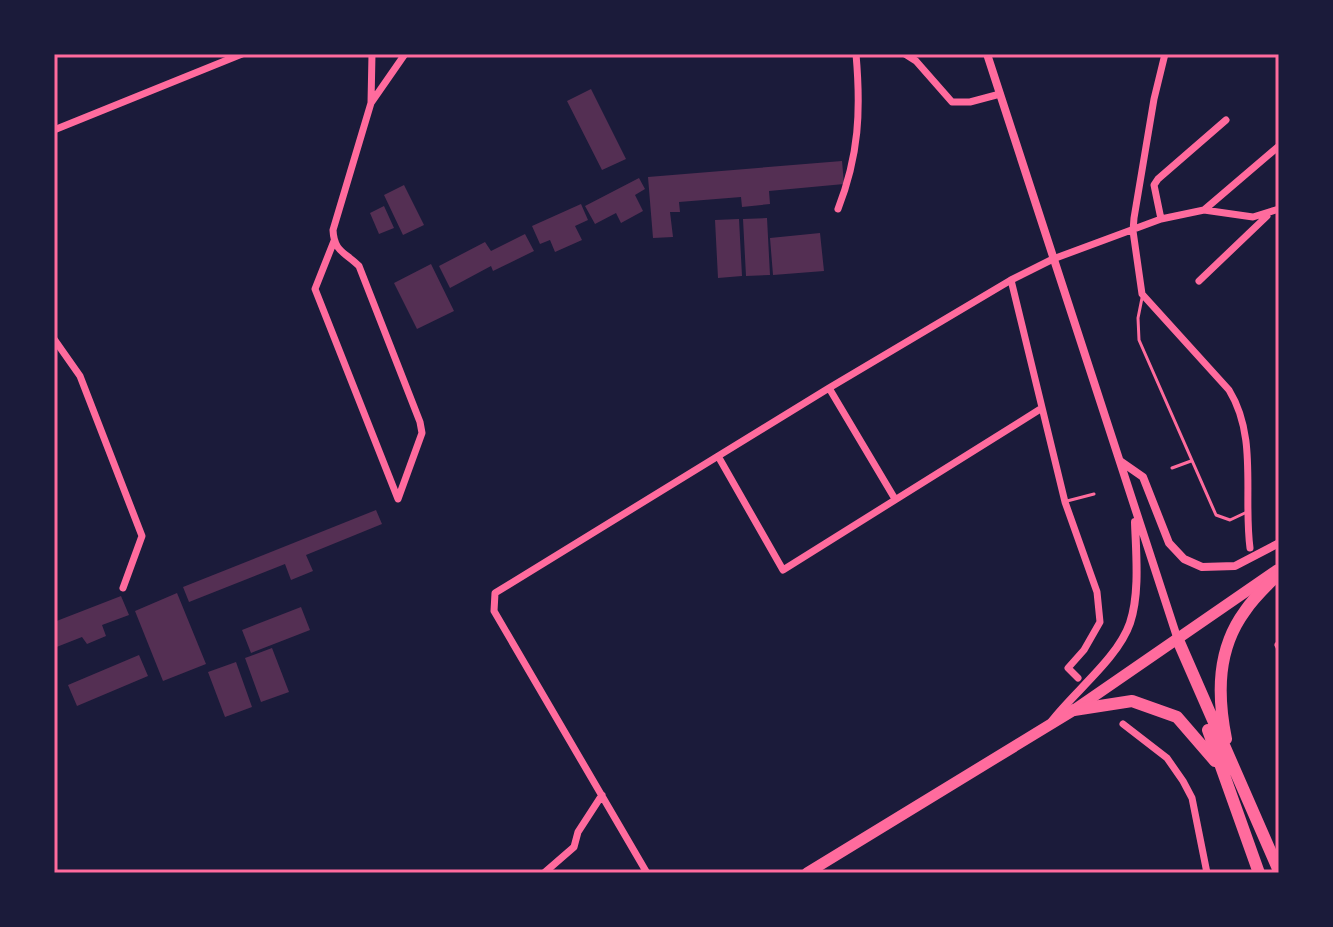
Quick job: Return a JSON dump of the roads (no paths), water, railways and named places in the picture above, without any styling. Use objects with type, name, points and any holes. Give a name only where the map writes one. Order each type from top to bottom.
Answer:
[{"type":"highway","points":[[1226,767],[1221,662],[1245,610],[1279,571]]},
{"type":"highway","points":[[1178,640],[1226,767],[1259,873]]},
{"type":"highway","points":[[1074,710],[1132,701],[1177,717],[1226,767],[1279,871]]},
{"type":"main road","points":[[807,873],[1074,710],[1279,571]]},
{"type":"street","points":[[54,130],[242,54]]},
{"type":"street","points":[[334,241],[315,289],[398,499],[422,433],[420,422],[359,266],[338,249],[333,230],[371,103],[372,54]]},
{"type":"street","points":[[371,103],[405,54]]},
{"type":"street","points":[[838,209],[849,182],[857,143],[860,102],[856,54]]},
{"type":"street","points":[[905,54],[916,61],[952,102],[970,102],[1000,94]]},
{"type":"street","points":[[987,54],[1178,640]]},
{"type":"street","points":[[1165,54],[1154,99],[1133,231],[1142,294],[1229,390],[1240,407],[1247,431],[1250,548]]},
{"type":"street","points":[[1161,219],[1154,185],[1226,120]]},
{"type":"street","points":[[1204,210],[1279,146]]},
{"type":"street","points":[[647,873],[494,611],[495,593],[829,388],[1011,280],[1053,259],[1161,219],[1204,210],[1253,217],[1279,209]]},
{"type":"street","points":[[1199,281],[1268,214]]},
{"type":"street","points":[[1011,280],[1065,502],[1097,592],[1100,622],[1084,650],[1068,668],[1078,678]]},
{"type":"street","points":[[54,339],[80,376],[142,536],[123,588]]},
{"type":"street","points":[[829,388],[895,499]]},
{"type":"street","points":[[718,456],[783,570],[1042,408]]},
{"type":"street","points":[[1120,461],[1143,477],[1169,543],[1184,559],[1202,567],[1235,566],[1279,543]]},
{"type":"street","points":[[1048,726],[1109,655],[1130,622],[1135,594],[1135,510]]},
{"type":"street","points":[[1123,724],[1167,758],[1183,781],[1192,798],[1207,873]]},
{"type":"street","points":[[544,873],[574,847],[578,832],[602,795]]},
{"type":"lane","points":[[1142,294],[1138,318],[1139,340],[1216,515],[1230,520],[1247,512]]},
{"type":"lane","points":[[1172,468],[1191,461]]},
{"type":"lane","points":[[1065,502],[1094,494]]}]
